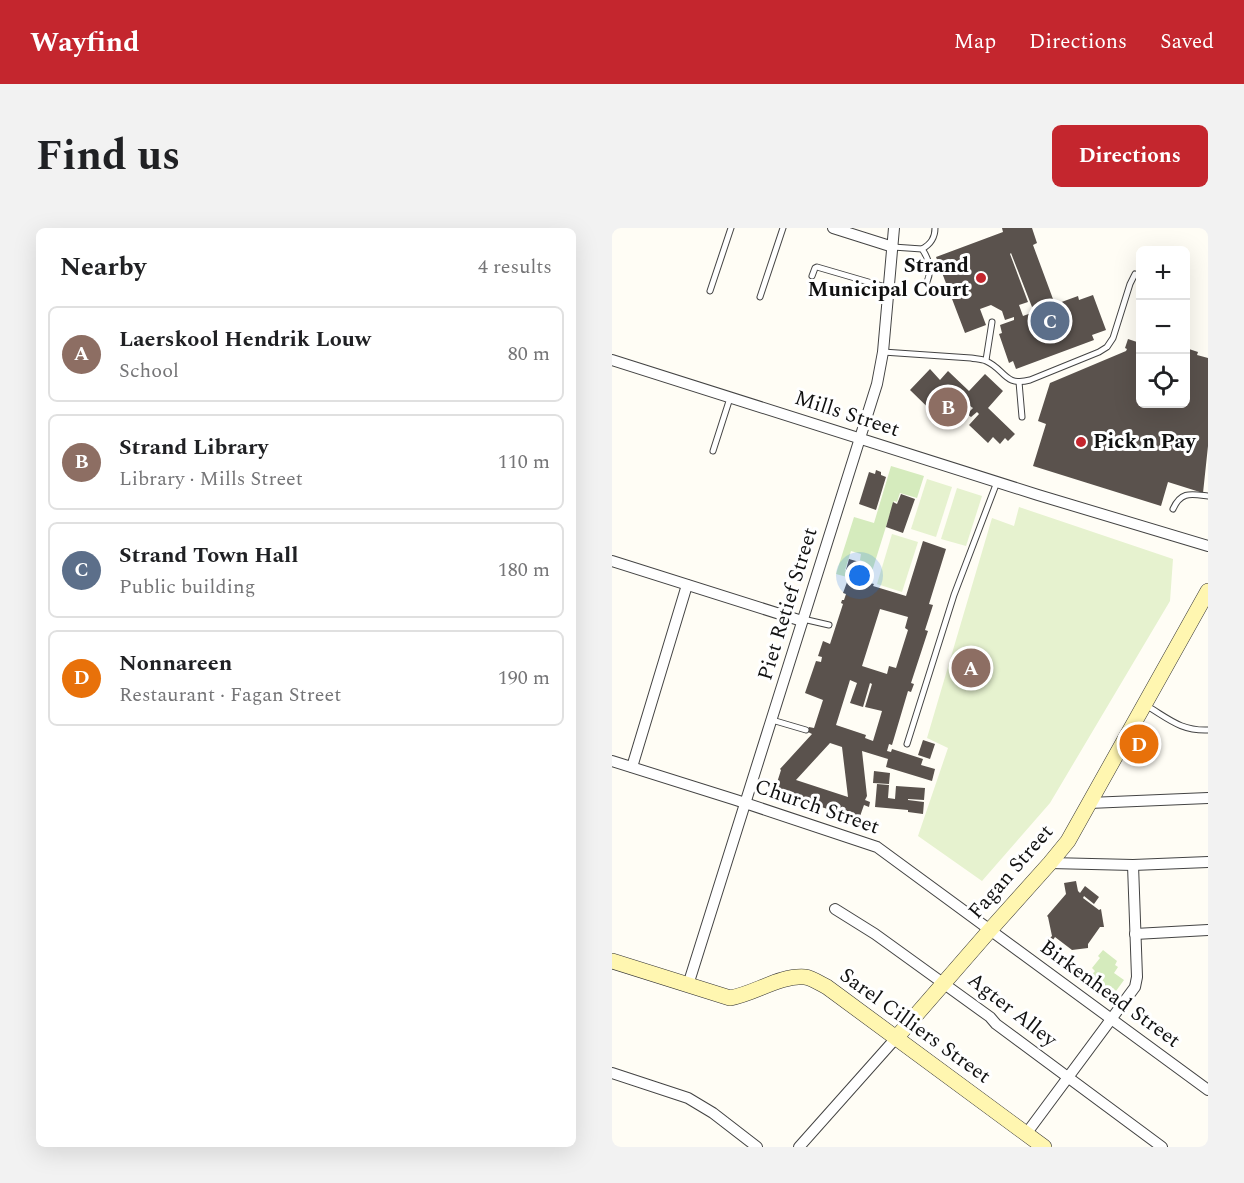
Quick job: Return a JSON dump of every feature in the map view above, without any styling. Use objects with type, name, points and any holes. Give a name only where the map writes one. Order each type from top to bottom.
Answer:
[{"type":"street","points":[[833,228],[893,247]]},
{"type":"street","name":"Piet Retief Street","points":[[688,985],[877,384],[884,352],[894,228]]},
{"type":"street","name":"Mills Street","points":[[612,360],[1208,546]]},
{"type":"street","points":[[612,561],[803,620]]},
{"type":"street","points":[[632,767],[687,585]]},
{"type":"street","name":"Fagan Street","points":[[799,1147],[1068,841],[1144,705],[1203,612],[1208,591]]},
{"type":"street","name":"Church Street","points":[[612,761],[877,847],[990,930]]},
{"type":"street","points":[[1089,803],[1208,798]]},
{"type":"street","points":[[1050,863],[1132,865],[1208,862]]},
{"type":"street","points":[[1026,1134],[1135,987],[1132,865]]},
{"type":"street","name":"Agter Alley","points":[[835,909],[944,982],[996,1024],[1162,1147]]},
{"type":"street","name":"Birkenhead Street","points":[[990,930],[1207,1086]]},
{"type":"street","points":[[1135,934],[1208,930]]},
{"type":"street","name":"Sarel Cilliers Street","points":[[612,961],[730,998],[778,982],[807,977],[827,987],[1041,1146]]},
{"type":"street","points":[[612,1073],[688,1098],[713,1113],[757,1147]]},
{"type":"lane","points":[[710,291],[731,228]]},
{"type":"lane","points":[[760,297],[783,228]]},
{"type":"lane","points":[[893,247],[922,249],[931,243],[935,228]]},
{"type":"lane","points":[[922,249],[934,279]]},
{"type":"lane","points":[[812,276],[817,267],[889,288]]},
{"type":"lane","points":[[927,282],[930,269]]},
{"type":"lane","points":[[884,352],[986,360],[1006,377],[1019,382],[1030,380],[1099,352],[1107,346],[1113,338],[1135,274]]},
{"type":"lane","points":[[986,360],[992,322]]},
{"type":"lane","points":[[1019,382],[1022,417]]},
{"type":"lane","points":[[713,451],[730,398]]},
{"type":"lane","points":[[907,744],[954,595],[997,482]]},
{"type":"lane","points":[[1173,509],[1177,501],[1185,495],[1208,496]]},
{"type":"lane","points":[[803,620],[829,625]]},
{"type":"lane","points":[[1144,705],[1182,728],[1195,731],[1208,730]]},
{"type":"lane","points":[[772,720],[806,730]]},
{"type":"green space","points":[[891,466],[924,476],[917,498],[900,493],[897,502],[894,501],[869,581],[860,578],[865,562],[860,560],[861,554],[851,551],[845,570],[849,572],[847,577],[836,574],[854,517],[874,523]]},
{"type":"green space","points":[[927,479],[952,487],[936,537],[911,529]]},
{"type":"green space","points":[[957,488],[982,496],[966,546],[941,539]]},
{"type":"green space","points":[[1019,507],[1173,559],[1170,601],[1050,803],[982,881],[918,836],[948,748],[927,738],[992,518],[1014,526]]},
{"type":"green space","points":[[892,534],[918,542],[902,592],[877,584]]},
{"type":"green space","points":[[1103,950],[1117,961],[1115,965],[1118,967],[1114,973],[1124,980],[1116,991],[1113,988],[1105,998],[1094,990],[1095,988],[1091,985],[1093,982],[1089,978],[1095,971],[1092,968]]},
{"type":"building","name":"Strand Municipal Court","points":[[1002,228],[1032,228],[1037,243],[1033,245],[1053,299],[1032,307],[1011,253],[1028,302],[1019,305],[1023,316],[1078,296],[1079,300],[1093,295],[1106,330],[1092,335],[1094,340],[1016,369],[1013,361],[1009,363],[999,334],[1002,333],[1000,325],[1014,320],[1014,317],[1005,320],[1002,311],[991,305],[980,309],[986,325],[965,333],[936,257],[1003,232]]},
{"type":"building","points":[[1128,339],[1136,342],[1136,408],[1190,408],[1190,349],[1198,352],[1197,355],[1208,358],[1208,446],[1203,493],[1168,482],[1161,506],[1033,466],[1046,424],[1038,421],[1050,383],[1126,351]]},
{"type":"building","points":[[930,369],[940,380],[948,371],[969,391],[985,374],[1003,391],[988,408],[1015,434],[1008,441],[1005,438],[1000,444],[993,437],[988,443],[969,425],[979,414],[977,412],[971,417],[967,414],[973,408],[970,406],[949,428],[910,390]]},
{"type":"building","points":[[876,470],[886,477],[876,510],[859,504],[869,472],[875,474]]},
{"type":"building","points":[[901,494],[915,499],[903,533],[886,527],[893,502],[897,504]]},
{"type":"building","points":[[923,541],[946,549],[929,604],[933,605],[925,630],[928,631],[911,683],[914,684],[911,692],[908,691],[892,745],[889,744],[887,751],[891,752],[892,749],[923,759],[921,765],[935,769],[932,781],[886,767],[888,759],[862,751],[867,796],[865,800],[870,802],[869,807],[864,805],[859,819],[774,792],[780,769],[812,734],[808,732],[809,727],[814,728],[823,700],[805,693],[816,661],[821,662],[822,657],[818,656],[823,641],[830,644],[850,574],[874,584],[873,586],[906,596]],"holes":[[[880,609],[908,617],[905,628],[908,630],[896,668],[889,666],[887,674],[862,666]],[[850,680],[857,683],[850,703],[863,707],[870,683],[872,684],[865,707],[882,711],[873,741],[865,738],[866,735],[836,725]],[[830,743],[842,747],[848,797],[796,780]]]},
{"type":"building","points":[[849,559],[863,563],[859,575],[846,570]]},
{"type":"building","points":[[923,740],[935,744],[930,759],[918,755]]},
{"type":"building","points":[[874,771],[890,773],[889,784],[873,783]]},
{"type":"building","points":[[877,784],[889,785],[888,798],[895,799],[896,786],[925,788],[924,800],[908,799],[924,802],[923,814],[875,807]]},
{"type":"building","points":[[1076,881],[1080,893],[1085,886],[1099,897],[1094,904],[1084,896],[1083,898],[1099,910],[1101,909],[1104,927],[1100,927],[1088,944],[1088,948],[1072,950],[1055,937],[1053,940],[1050,938],[1052,936],[1047,916],[1066,894],[1064,883]]},
{"type":"place","name":"Strand Municipal Court","points":[[981,278]]},
{"type":"place","name":"Strand Town Hall","points":[[1050,321]]},
{"type":"place","name":"Strand Library","points":[[948,407]]},
{"type":"place","name":"Pick n Pay","points":[[1081,442]]},
{"type":"place","name":"Laerskool Hendrik Louw","points":[[971,668]]},
{"type":"place","name":"Nonnareen","points":[[1139,744]]}]
